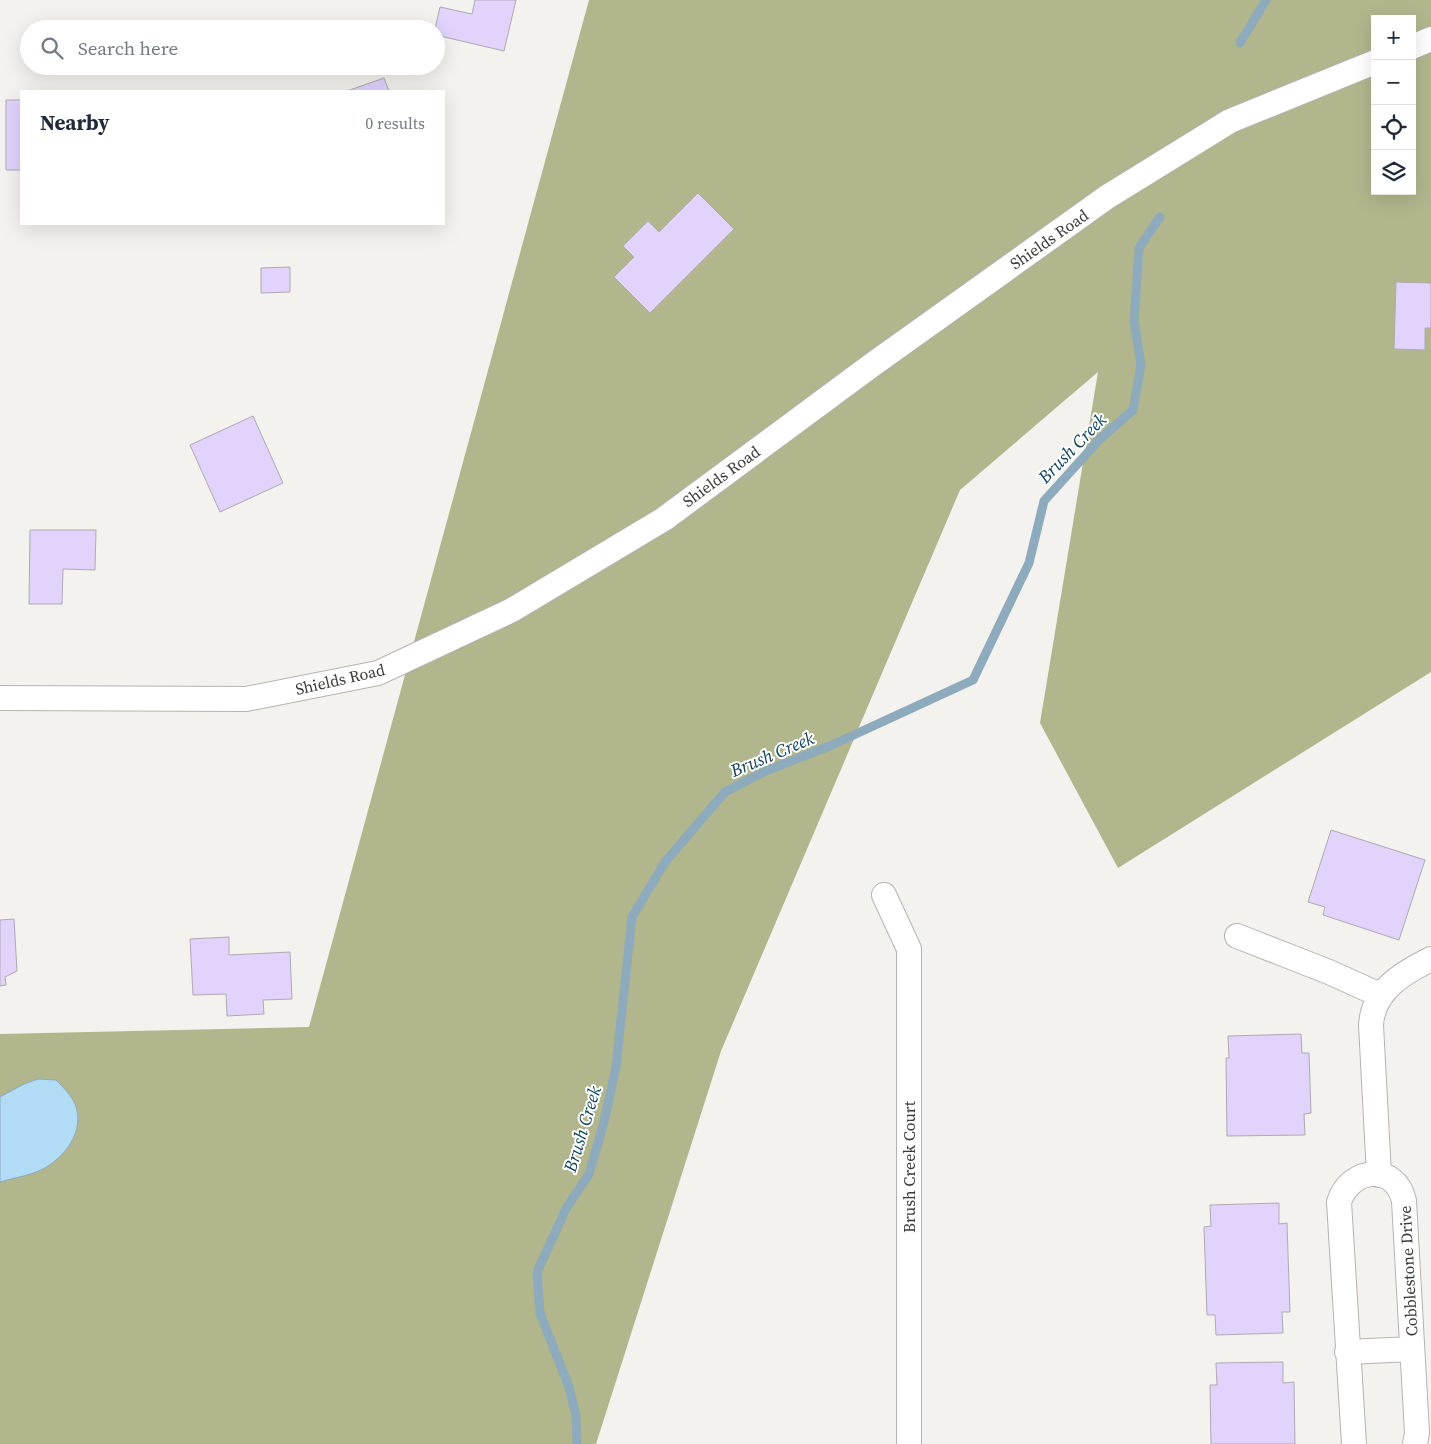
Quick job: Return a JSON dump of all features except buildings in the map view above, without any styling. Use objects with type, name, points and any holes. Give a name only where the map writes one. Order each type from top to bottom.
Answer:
[{"type":"street","points":[[1416,45],[1431,38]]},
{"type":"street","name":"Shields Road","points":[[0,698],[246,700],[378,672],[512,610],[664,519],[872,364],[1107,197],[1230,121],[1371,64]]},
{"type":"street","name":"Brush Creek Court","points":[[884,895],[909,949],[909,1444]]},
{"type":"street","points":[[1237,936],[1329,972],[1380,995]]},
{"type":"street","points":[[1354,1444],[1339,1202],[1346,1186],[1354,1180],[1367,1174],[1379,1175],[1371,1024],[1374,1008],[1380,995],[1391,984],[1431,959]]},
{"type":"street","name":"Cobblestone Drive","points":[[1379,1175],[1395,1183],[1404,1201],[1415,1444]]},
{"type":"street","name":"Cobblestone Drive","points":[[1347,1352],[1412,1349]]},
{"type":"green space","points":[[589,0],[1431,0],[1431,672],[1118,868],[1040,723],[1098,372],[960,490],[721,1051],[596,1444],[0,1444],[0,1034],[309,1027]]},
{"type":"water","points":[[38,1079],[56,1080],[71,1097],[78,1114],[75,1134],[65,1151],[50,1165],[31,1174],[0,1182],[0,1097]]},
{"type":"waterway","name":"Brush Creek","points":[[1240,43],[1266,0]]},
{"type":"waterway","name":"Brush Creek","points":[[577,1444],[576,1416],[569,1387],[540,1313],[537,1272],[567,1207],[589,1174],[604,1122],[616,1067],[632,917],[665,862],[725,792],[766,771],[832,745],[973,680],[1029,563],[1044,501],[1100,439],[1133,410],[1141,365],[1134,321],[1139,248],[1160,217]]}]
